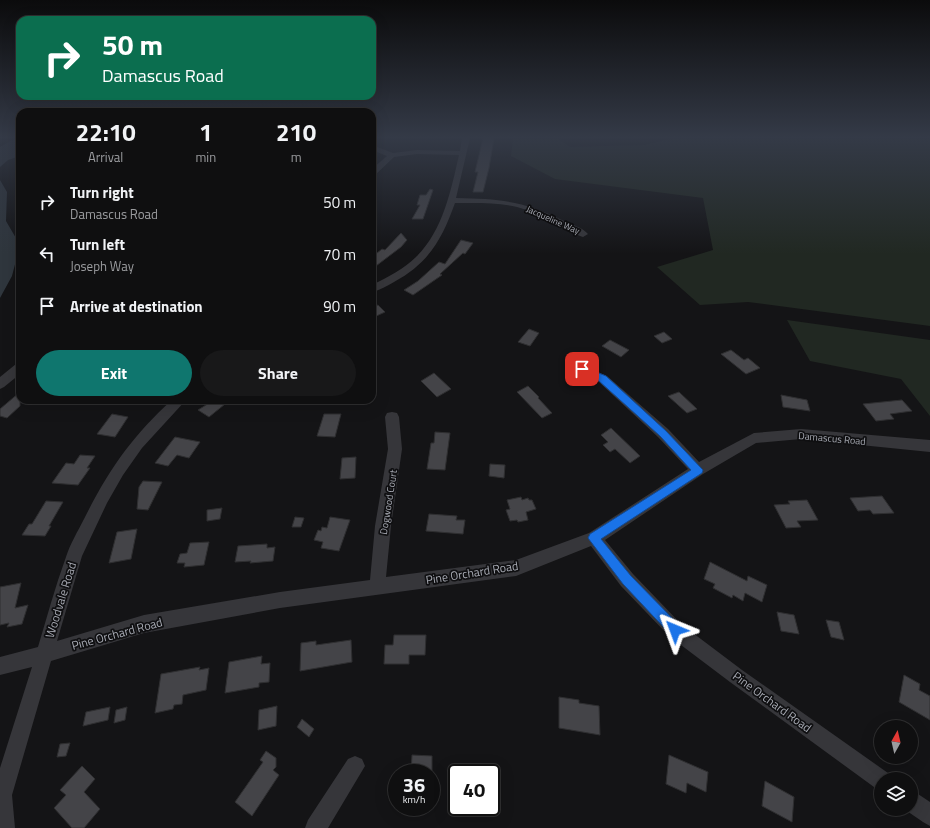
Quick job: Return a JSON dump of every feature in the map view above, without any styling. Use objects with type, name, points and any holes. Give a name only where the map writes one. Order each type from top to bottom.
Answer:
[{"type":"street","points":[[376,287],[402,274],[423,257],[442,229],[457,177]]},
{"type":"street","name":"Jacqueline Way","points":[[451,200],[519,205],[539,212],[583,234]]},
{"type":"street","points":[[571,364],[602,379],[663,433],[698,470]]},
{"type":"street","points":[[0,384],[16,370]]},
{"type":"street","name":"Woodvale Road","points":[[4,828],[2,795],[74,556],[116,473],[137,442],[176,404]]},
{"type":"street","name":"Dogwood Court","points":[[377,587],[383,526],[395,449],[392,417]]},
{"type":"street","name":"Damascus Road","points":[[594,538],[698,470],[754,438],[801,434],[930,446]]},
{"type":"street","name":"Pine Orchard Road","points":[[0,666],[144,624],[280,600],[516,568],[594,538],[627,580],[675,630],[736,676],[874,775]]},
{"type":"street","points":[[316,828],[355,766]]},
{"type":"street","points":[[918,806],[930,815]]},
{"type":"shaded area","points":[[550,177],[930,177],[930,326],[748,302],[700,305],[657,267],[713,250],[703,198],[555,179]]},
{"type":"shaded area","points":[[0,180],[7,192],[6,221],[16,238],[16,260],[12,276],[0,298]]},
{"type":"shaded area","points":[[787,320],[930,340],[930,416],[901,379],[810,361]]},
{"type":"building","points":[[477,177],[487,177],[483,192],[473,192]]},
{"type":"building","points":[[430,189],[433,190],[423,219],[412,219],[420,205],[417,205],[420,195],[426,195]]},
{"type":"building","points":[[401,233],[407,240],[401,247],[376,266],[376,254],[382,249],[385,250]]},
{"type":"building","points":[[461,240],[473,243],[465,254],[463,253],[440,274],[442,275],[413,295],[404,290],[418,281],[439,262],[445,264]]},
{"type":"building","points":[[378,305],[385,312],[376,316],[376,306]]},
{"type":"building","points":[[529,329],[539,333],[530,346],[518,342]]},
{"type":"building","points":[[664,332],[672,339],[662,343],[654,336]]},
{"type":"building","points":[[610,340],[629,350],[621,357],[602,346]]},
{"type":"building","points":[[731,350],[744,360],[748,358],[760,368],[746,374],[721,354]]},
{"type":"building","points":[[434,373],[451,389],[437,397],[421,381]]},
{"type":"building","points":[[528,386],[552,413],[542,418],[517,392]]},
{"type":"building","points":[[679,392],[697,409],[687,413],[668,396]]},
{"type":"building","points":[[16,395],[16,404],[20,404],[20,406],[7,418],[0,416],[0,409]]},
{"type":"building","points":[[781,395],[807,400],[810,411],[783,407]]},
{"type":"building","points":[[902,400],[912,411],[890,414],[894,419],[876,421],[863,404]]},
{"type":"building","points":[[208,404],[225,404],[209,417],[198,410]]},
{"type":"building","points":[[112,414],[128,417],[115,437],[97,434]]},
{"type":"building","points":[[324,414],[341,414],[335,437],[317,436]]},
{"type":"building","points":[[611,428],[640,456],[630,463],[615,449],[610,452],[603,445],[608,442],[601,435]]},
{"type":"building","points":[[435,432],[450,433],[445,470],[427,469],[431,443],[434,443]]},
{"type":"building","points":[[175,437],[200,442],[189,458],[177,455],[168,466],[155,463]]},
{"type":"building","points":[[80,455],[95,456],[87,468],[90,468],[78,485],[52,483],[66,463],[74,464]]},
{"type":"building","points":[[356,457],[355,478],[340,479],[342,458]]},
{"type":"building","points":[[490,464],[505,465],[504,478],[489,476]]},
{"type":"building","points":[[143,481],[162,482],[148,510],[137,509],[139,487]]},
{"type":"building","points":[[882,496],[894,513],[873,514],[870,510],[858,511],[850,498]]},
{"type":"building","points":[[521,497],[522,500],[528,498],[529,500],[532,500],[536,509],[526,512],[528,520],[518,522],[517,520],[510,521],[506,510],[510,509],[507,500]]},
{"type":"building","points":[[807,500],[818,520],[797,521],[801,527],[786,528],[774,505],[790,504],[788,501]]},
{"type":"building","points":[[46,501],[63,502],[45,536],[22,535],[29,524],[32,524]]},
{"type":"building","points":[[222,508],[220,519],[207,521],[207,510]]},
{"type":"building","points":[[429,514],[457,516],[456,520],[465,520],[463,534],[426,531]]},
{"type":"building","points":[[295,517],[304,518],[301,527],[292,527]]},
{"type":"building","points":[[330,517],[350,520],[339,551],[321,548],[323,542],[314,540],[318,530],[321,531],[322,527],[327,528]]},
{"type":"building","points":[[137,529],[131,559],[109,563],[117,532]]},
{"type":"building","points":[[209,542],[204,565],[184,567],[185,563],[177,563],[180,554],[187,553],[190,543]]},
{"type":"building","points":[[267,544],[267,548],[275,547],[273,561],[250,563],[251,561],[235,562],[238,546]]},
{"type":"building","points":[[710,562],[747,581],[748,576],[767,585],[762,602],[745,593],[743,601],[733,595],[732,598],[713,588],[715,584],[704,579]]},
{"type":"building","points":[[21,583],[15,608],[28,605],[22,624],[7,627],[9,623],[0,625],[0,587]]},
{"type":"building","points":[[777,612],[794,615],[799,634],[781,631]]},
{"type":"building","points":[[826,620],[839,622],[844,640],[831,637]]},
{"type":"building","points":[[394,635],[426,635],[425,655],[409,655],[409,664],[384,664],[385,645],[393,645]]},
{"type":"building","points":[[351,640],[352,662],[300,671],[301,643],[316,641],[316,645]]},
{"type":"building","points":[[262,656],[261,664],[270,663],[269,682],[259,683],[259,687],[225,693],[229,662]]},
{"type":"building","points":[[200,667],[199,670],[209,668],[206,690],[183,695],[182,704],[174,705],[173,709],[155,713],[161,674]]},
{"type":"building","points":[[904,675],[920,684],[919,690],[930,696],[930,720],[899,702]]},
{"type":"building","points":[[559,697],[579,700],[579,703],[599,706],[600,735],[559,728]]},
{"type":"building","points":[[277,706],[276,726],[258,730],[259,710]]},
{"type":"building","points":[[110,707],[108,720],[83,726],[86,712]]},
{"type":"building","points":[[127,707],[125,720],[114,723],[116,710]]},
{"type":"building","points":[[302,719],[314,729],[309,737],[297,727]]},
{"type":"building","points":[[70,743],[66,756],[57,757],[60,744]]},
{"type":"building","points":[[266,751],[276,758],[276,767],[273,770],[279,775],[252,816],[235,802],[263,762],[260,760]]},
{"type":"building","points":[[412,755],[432,756],[432,764],[412,764]]},
{"type":"building","points":[[669,755],[708,772],[706,792],[687,783],[686,793],[666,784]]},
{"type":"building","points":[[82,766],[95,779],[84,792],[100,809],[84,828],[72,828],[54,808],[66,795],[60,790]]},
{"type":"building","points":[[765,781],[794,797],[792,822],[762,806]]},
{"type":"route","points":[[582,369],[602,379],[663,433],[698,470],[594,538],[627,580],[675,630]]}]
